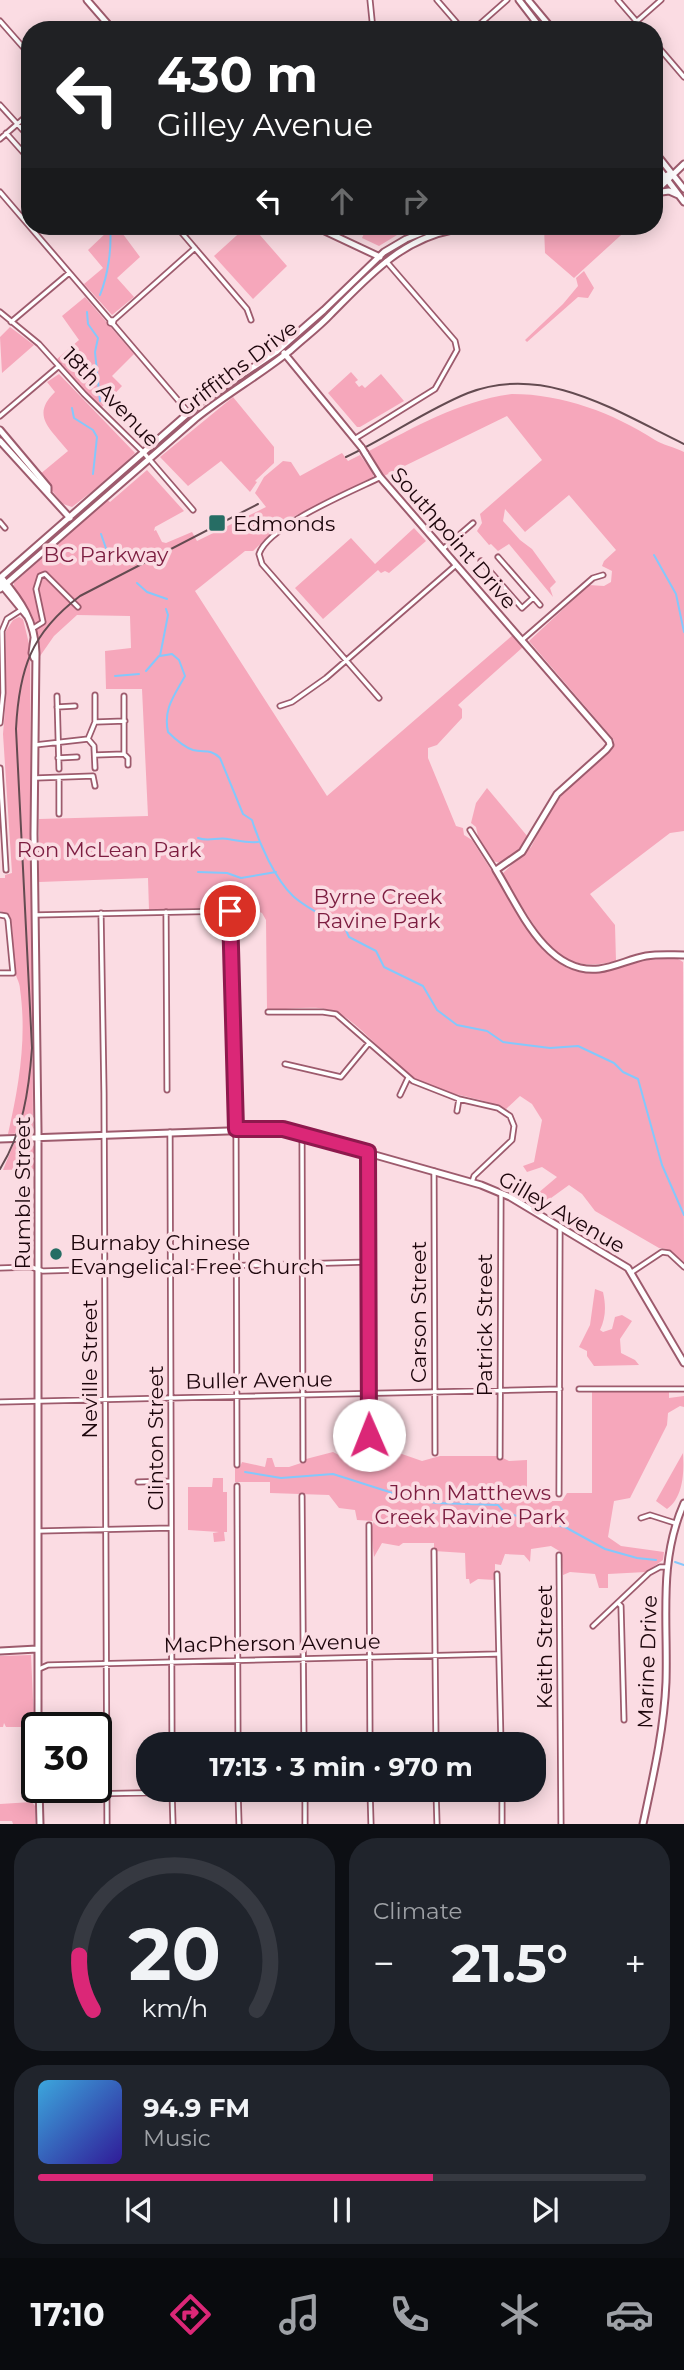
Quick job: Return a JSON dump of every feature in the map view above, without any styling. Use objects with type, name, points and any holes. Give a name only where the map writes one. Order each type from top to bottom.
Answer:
[{"type":"street","points":[[88,0],[106,21]]},
{"type":"street","points":[[370,0],[372,21]]},
{"type":"street","points":[[437,0],[455,21]]},
{"type":"street","points":[[483,21],[507,0]]},
{"type":"street","points":[[519,0],[535,21]]},
{"type":"street","points":[[528,0],[546,21]]},
{"type":"street","points":[[618,0],[636,21],[662,0]]},
{"type":"street","points":[[0,21],[21,45]]},
{"type":"street","points":[[663,53],[684,77]]},
{"type":"street","points":[[0,105],[21,128]]},
{"type":"street","points":[[0,139],[21,121]]},
{"type":"street","points":[[6,133],[21,150]]},
{"type":"street","points":[[663,163],[684,189]]},
{"type":"street","points":[[663,179],[684,164]]},
{"type":"street","points":[[663,168],[671,174],[684,202]]},
{"type":"street","points":[[663,183],[671,174]]},
{"type":"street","points":[[0,192],[21,216]]},
{"type":"street","points":[[663,192],[680,196]]},
{"type":"street","points":[[37,235],[189,412]]},
{"type":"street","points":[[184,235],[247,309],[251,320]]},
{"type":"street","points":[[333,235],[385,261],[455,341],[457,347],[435,389],[356,438]]},
{"type":"street","name":"Griffiths Drive","points":[[2,583],[189,412],[280,348],[379,257],[416,235]]},
{"type":"street","name":"Griffiths Drive","points":[[2,583],[75,524],[215,402],[261,374],[285,355],[329,317],[385,261],[402,249],[436,235]]},
{"type":"street","points":[[112,321],[195,248]]},
{"type":"street","points":[[368,251],[369,265]]},
{"type":"street","points":[[11,322],[69,272]]},
{"type":"street","name":"18th Avenue","points":[[0,312],[39,344],[84,394],[149,458],[193,510]]},
{"type":"street","name":"Southpoint Drive","points":[[280,348],[356,438],[380,477],[608,739],[610,744],[606,750],[557,794],[522,852],[496,870]]},
{"type":"street","points":[[0,416],[59,366]]},
{"type":"street","points":[[0,430],[48,487],[48,492]]},
{"type":"street","points":[[0,440],[75,524]]},
{"type":"street","points":[[379,698],[262,564],[259,552],[291,522],[380,477]]},
{"type":"street","points":[[0,522],[5,528]]},
{"type":"street","points":[[442,549],[473,523]]},
{"type":"street","points":[[498,557],[540,605]]},
{"type":"street","points":[[481,561],[522,607],[533,598]]},
{"type":"street","points":[[280,706],[292,702],[313,688],[456,565]]},
{"type":"street","points":[[32,629],[43,622],[36,589],[40,576],[46,574],[78,607]]},
{"type":"street","points":[[522,640],[593,578],[603,575]]},
{"type":"street","name":"Rumble Street","points":[[2,583],[27,616]]},
{"type":"street","name":"Rumble Street","points":[[2,583],[25,608],[36,648],[38,1712]]},
{"type":"street","points":[[0,723],[3,693],[2,631],[7,619],[21,610]]},
{"type":"street","points":[[88,739],[95,722],[95,695]]},
{"type":"street","points":[[124,695],[124,754],[128,758],[128,765]]},
{"type":"street","points":[[57,696],[59,769]]},
{"type":"street","points":[[57,706],[75,706]]},
{"type":"street","points":[[95,722],[125,721]]},
{"type":"street","points":[[35,746],[88,739]]},
{"type":"street","points":[[88,739],[94,746],[95,768]]},
{"type":"street","points":[[95,755],[124,754]]},
{"type":"street","points":[[58,758],[77,757]]},
{"type":"street","points":[[0,768],[2,838],[6,870]]},
{"type":"street","points":[[35,778],[93,776],[95,786]]},
{"type":"street","points":[[59,777],[59,814]]},
{"type":"street","points":[[470,830],[543,945],[567,964],[583,969],[600,969],[648,956],[684,955]]},
{"type":"street","points":[[0,862],[6,862]]},
{"type":"street","points":[[35,915],[230,911],[236,1129],[237,1465]]},
{"type":"street","points":[[166,912],[167,1090]]},
{"type":"street","name":"Neville Street","points":[[101,913],[106,1712]]},
{"type":"street","points":[[0,915],[7,917],[13,973],[0,973]]},
{"type":"street","points":[[268,1012],[332,1013],[408,1078],[432,1090],[501,1110],[510,1116],[514,1126],[510,1143],[474,1176],[472,1182]]},
{"type":"street","points":[[285,1064],[341,1077],[369,1044]]},
{"type":"street","points":[[400,1096],[408,1078]]},
{"type":"street","points":[[457,1111],[459,1099]]},
{"type":"street","name":"Gilley Avenue","points":[[0,1139],[283,1129],[472,1182],[502,1192],[623,1264],[632,1272],[684,1363]]},
{"type":"street","name":"Clinton Street","points":[[170,1132],[172,1732]]},
{"type":"street","points":[[302,1133],[303,1460]]},
{"type":"street","points":[[368,1152],[369,1435]]},
{"type":"street","name":"Carson Street","points":[[434,1171],[435,1453]]},
{"type":"street","name":"Patrick Street","points":[[500,1457],[499,1210],[502,1192]]},
{"type":"street","points":[[559,1226],[559,1493]]},
{"type":"street","points":[[632,1272],[666,1252],[684,1268]]},
{"type":"street","points":[[0,1268],[104,1269],[368,1262]]},
{"type":"street","name":"Buller Avenue","points":[[0,1402],[560,1389]]},
{"type":"street","points":[[579,1389],[684,1389]]},
{"type":"street","points":[[138,1482],[171,1481]]},
{"type":"street","points":[[237,1486],[238,1732]]},
{"type":"street","points":[[302,1496],[304,1732]]},
{"type":"street","name":"Marine Drive","points":[[643,1824],[659,1743],[666,1685],[666,1567],[684,1503]]},
{"type":"street","points":[[641,1518],[650,1516],[676,1524]]},
{"type":"street","points":[[369,1525],[370,1732]]},
{"type":"street","points":[[37,1531],[171,1528]]},
{"type":"street","points":[[434,1551],[436,1732]]},
{"type":"street","name":"Keith Street","points":[[559,1555],[561,1824]]},
{"type":"street","points":[[593,1626],[649,1573],[666,1567]]},
{"type":"street","points":[[497,1574],[500,1732]]},
{"type":"street","points":[[618,1603],[621,1606],[624,1720]]},
{"type":"street","points":[[0,1651],[37,1649]]},
{"type":"street","name":"MacPherson Avenue","points":[[37,1670],[48,1665],[497,1654]]},
{"type":"street","name":"MacPherson Avenue","points":[[37,1660],[48,1665]]},
{"type":"street","points":[[112,1793],[136,1792]]},
{"type":"street","points":[[172,1802],[173,1824]]},
{"type":"street","points":[[238,1802],[239,1824]]},
{"type":"street","points":[[305,1802],[305,1824]]},
{"type":"street","points":[[370,1802],[371,1824]]},
{"type":"street","points":[[436,1802],[437,1824]]},
{"type":"street","points":[[502,1802],[502,1824]]},
{"type":"street","points":[[39,1803],[40,1824]]},
{"type":"street","name":"Neville Street","points":[[106,1803],[107,1824]]},
{"type":"green space","points":[[104,235],[124,235],[140,257],[117,278],[134,297],[112,315],[84,284],[103,268],[88,250]]},
{"type":"green space","points":[[237,235],[260,235],[287,266],[253,299],[214,256]]},
{"type":"green space","points":[[363,235],[397,235],[379,246],[362,238]]},
{"type":"green space","points":[[544,235],[621,235],[574,278],[545,253]]},
{"type":"green space","points":[[584,271],[594,288],[588,298],[578,297],[527,342],[525,340],[578,286],[576,278]]},
{"type":"green space","points":[[85,297],[134,354],[112,376],[122,386],[102,407],[57,359],[79,340],[62,316]]},
{"type":"green space","points":[[10,327],[34,345],[2,373],[0,337]]},
{"type":"green space","points":[[351,372],[358,380],[355,382],[359,387],[362,385],[365,388],[381,374],[404,401],[357,427],[328,393]]},
{"type":"green space","points":[[59,374],[135,453],[116,473],[72,507],[63,504],[39,475],[68,451],[50,429],[44,415],[44,408],[55,392],[47,382]]},
{"type":"green space","points":[[512,394],[550,397],[587,407],[684,452],[684,831],[670,833],[590,894],[615,925],[616,961],[599,964],[572,961],[551,947],[512,893],[503,873],[531,847],[548,814],[564,792],[614,747],[614,740],[529,641],[589,585],[604,586],[611,582],[612,571],[602,566],[616,550],[569,495],[525,532],[505,509],[503,521],[532,549],[556,582],[550,588],[553,597],[509,544],[498,551],[477,531],[482,523],[480,514],[542,460],[507,416],[384,476],[369,451],[420,424],[456,409],[474,402]]},
{"type":"green space","points":[[233,397],[274,447],[274,463],[255,481],[257,482],[250,492],[221,461],[188,486],[160,457]]},
{"type":"green space","name":"Byrne Creek Ravine Park","points":[[342,453],[348,461],[360,455],[373,477],[285,521],[253,551],[245,551],[195,591],[327,796],[514,634],[523,647],[458,705],[462,709],[462,718],[437,745],[428,748],[428,758],[456,826],[463,828],[464,835],[472,840],[539,945],[555,960],[570,969],[584,972],[644,960],[674,958],[683,962],[684,1265],[666,1249],[659,1248],[595,1211],[582,1194],[569,1185],[540,1206],[531,1199],[557,1177],[542,1167],[527,1172],[523,1166],[534,1162],[542,1120],[532,1104],[520,1096],[506,1109],[429,1086],[408,1074],[362,1031],[341,1014],[331,1010],[267,1010],[266,920],[262,913],[227,907],[149,910],[148,878],[39,882],[39,819],[148,816],[142,689],[106,689],[105,651],[131,648],[130,616],[77,615],[54,636],[38,659],[34,624],[16,592],[14,583],[107,500],[110,502],[147,470],[184,511],[155,527],[154,531],[156,530],[162,542],[166,543],[192,532],[197,541],[266,507],[255,493],[264,477],[283,461],[291,462],[300,476]]},
{"type":"green space","points":[[414,528],[426,541],[389,573],[381,573],[378,570],[323,619],[295,588],[351,538],[375,564]]},
{"type":"green space","name":"BC Parkway","points":[[19,617],[23,619],[30,648],[33,1128],[27,1133],[8,1134],[18,1080],[23,1026],[20,986],[14,968],[11,921],[9,915],[0,911],[0,878],[12,873],[3,734],[6,631],[13,620]]},
{"type":"green space","name":"Byrne Creek Ravine Park","points":[[487,788],[528,837],[519,850],[500,863],[493,861],[478,836],[476,827],[471,823],[476,803]]},
{"type":"green space","points":[[28,1142],[34,1146],[34,1169],[3,1170],[14,1143]]},
{"type":"green space","points":[[595,1289],[603,1292],[605,1302],[600,1330],[603,1332],[612,1329],[615,1317],[622,1315],[632,1321],[620,1339],[621,1353],[639,1365],[594,1366],[587,1356],[587,1351],[579,1347],[590,1325]]},
{"type":"green space","name":"John Matthews Creek Ravine Park","points":[[592,1391],[669,1391],[669,1398],[684,1396],[684,1407],[680,1406],[668,1413],[667,1425],[630,1498],[614,1501],[608,1537],[621,1546],[664,1552],[663,1560],[646,1572],[608,1574],[608,1588],[599,1588],[595,1574],[570,1572],[563,1575],[561,1552],[551,1546],[531,1549],[530,1562],[524,1555],[505,1554],[501,1565],[495,1564],[495,1580],[478,1579],[470,1584],[469,1579],[466,1579],[465,1553],[434,1551],[434,1543],[403,1543],[399,1546],[382,1543],[374,1557],[371,1530],[374,1521],[357,1520],[355,1510],[339,1508],[329,1495],[270,1493],[270,1482],[235,1482],[235,1468],[240,1467],[242,1462],[265,1467],[267,1458],[272,1458],[275,1467],[289,1467],[333,1452],[356,1464],[373,1437],[399,1453],[422,1461],[440,1456],[499,1456],[509,1461],[527,1460],[527,1491],[532,1501],[562,1501],[567,1493],[592,1493]]},
{"type":"green space","points":[[683,1453],[680,1491],[667,1509],[656,1501]]},
{"type":"green space","points":[[213,1478],[223,1478],[223,1492],[227,1492],[225,1541],[214,1542],[213,1533],[219,1532],[188,1530],[188,1487],[212,1487]]},
{"type":"green space","points":[[31,1655],[34,1712],[21,1712],[21,1727],[6,1727],[4,1723],[3,1727],[0,1727],[0,1656]]},
{"type":"green space","points":[[33,1803],[35,1824],[0,1821],[0,1804]]},
{"type":"waterway","points":[[100,295],[109,261],[110,235]]},
{"type":"waterway","points":[[87,312],[88,324],[98,338],[95,352],[100,401]]},
{"type":"waterway","points":[[72,408],[74,418],[93,430],[97,437],[93,474]]},
{"type":"waterway","points":[[101,534],[108,554],[116,558]]},
{"type":"waterway","points":[[654,555],[676,594],[684,632]]},
{"type":"waterway","points":[[137,583],[147,592],[167,599]]},
{"type":"waterway","points":[[166,609],[168,615],[160,656],[172,654],[179,660],[185,676],[168,709],[168,732],[190,749],[210,752],[220,758],[243,814],[252,820],[268,860],[286,889],[305,905],[345,928],[349,937],[376,951],[384,967],[423,986],[437,1010],[457,1025],[487,1031],[503,1042],[550,1048],[578,1046],[614,1063],[623,1072],[638,1079],[662,1165],[684,1215]]},
{"type":"waterway","points":[[146,671],[159,656]]},
{"type":"waterway","points":[[115,676],[139,674]]},
{"type":"waterway","points":[[198,838],[258,842]]},
{"type":"waterway","points":[[198,872],[227,873],[241,878],[276,872]]},
{"type":"waterway","points":[[245,1472],[281,1478],[333,1474],[405,1497],[436,1503],[498,1505],[505,1513],[565,1527],[605,1549],[656,1560]]},
{"type":"waterway","points":[[675,1562],[684,1565]]},
{"type":"railway","points":[[346,457],[437,407],[468,393],[497,385],[525,384],[580,395],[684,444]]},
{"type":"railway","points":[[0,1169],[8,1155],[24,1110],[32,1048],[16,729],[20,688],[31,654],[50,624],[80,596],[258,504]]},
{"type":"place","name":"Edmonds","points":[[217,523]]},
{"type":"place","name":"Burnaby Chinese Evangelical Free Church","points":[[56,1254]]},
{"type":"route","points":[[230,911],[236,1129],[283,1129],[368,1152],[369,1435]]},
{"type":"park label","name":"Ron McLean Park","points":[[109,849]]}]
